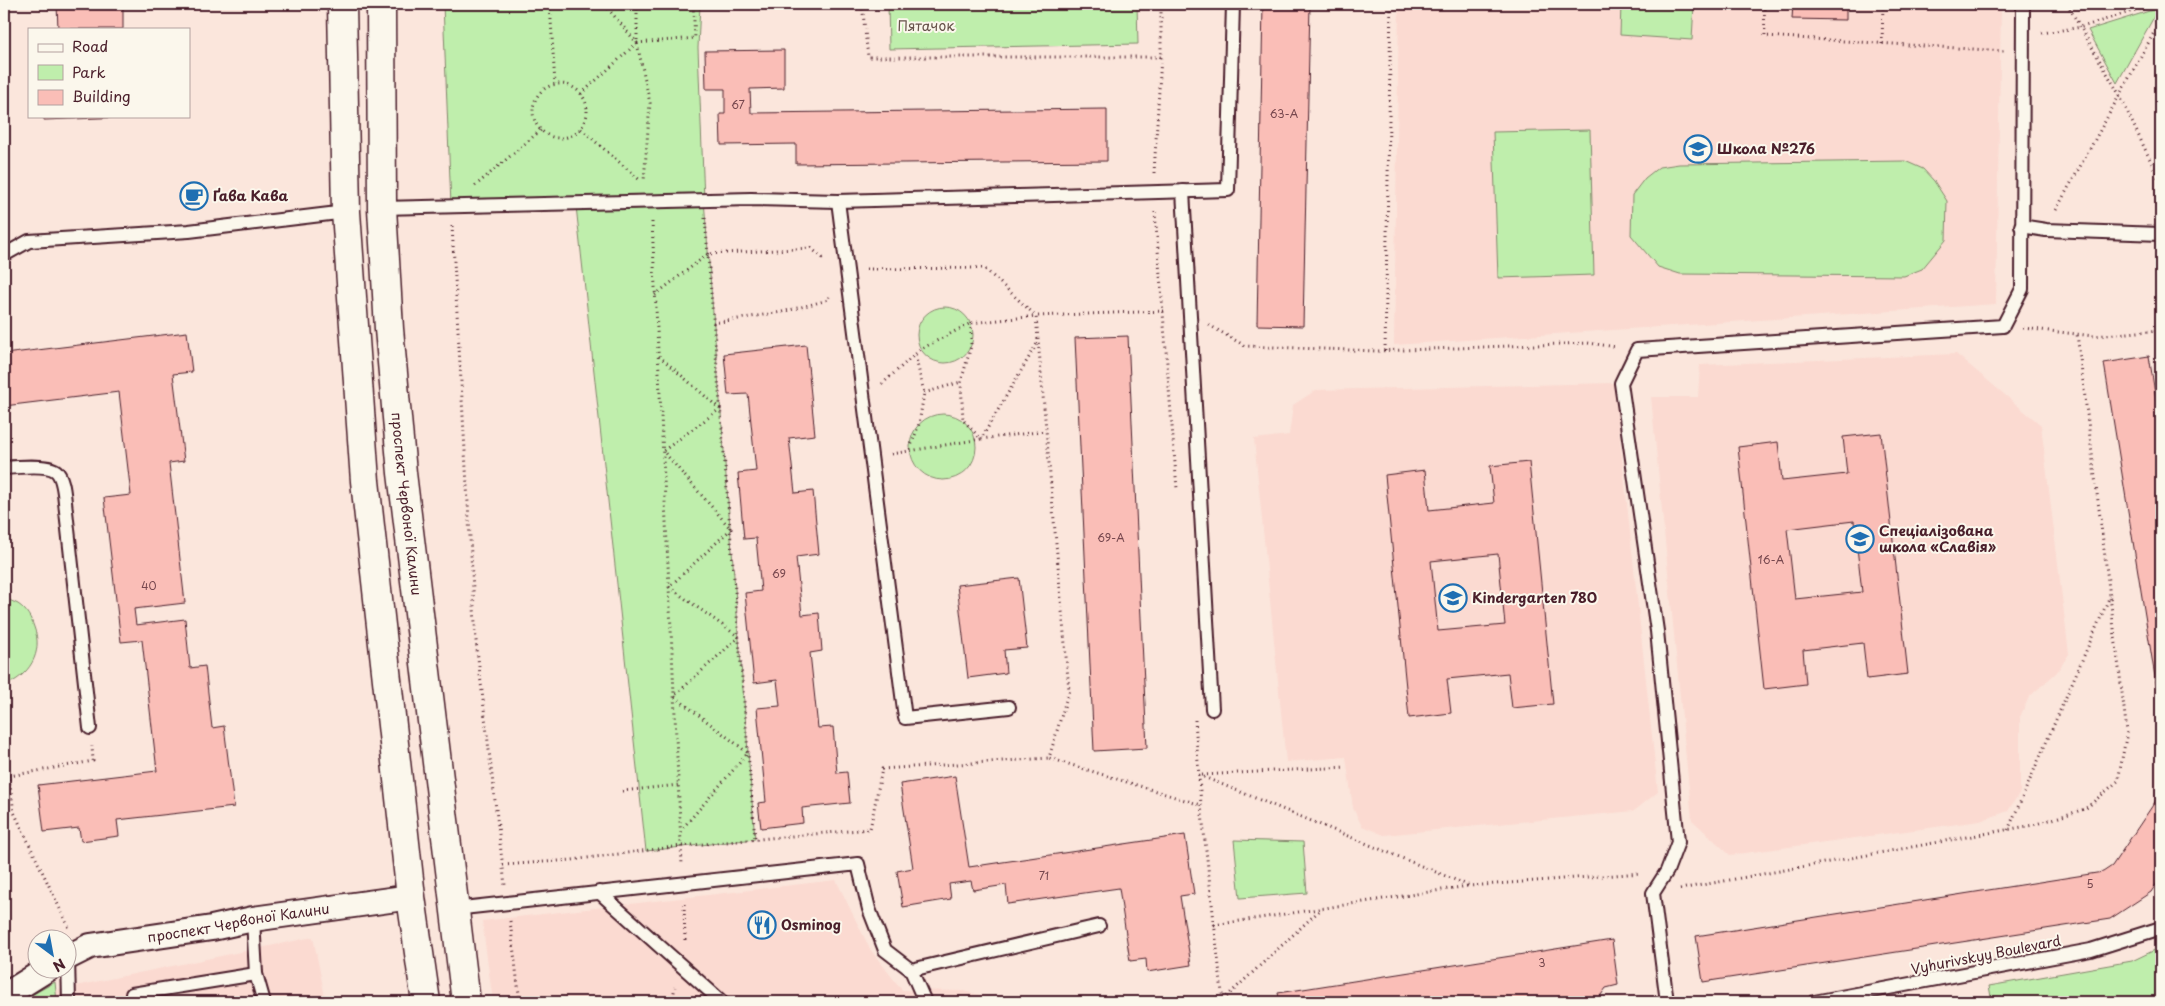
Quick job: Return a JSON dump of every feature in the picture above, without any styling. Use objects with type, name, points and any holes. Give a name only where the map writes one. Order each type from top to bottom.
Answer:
[{"type":"main road","points":[[342,4],[346,212],[365,481],[411,897],[426,1002]]},
{"type":"main road","name":"проспект Червоної Калини","points":[[380,4],[382,208],[389,329],[402,473],[466,1002]]},
{"type":"street","name":"проспект Червоної Калини","points":[[78,952],[90,946],[411,897]]},
{"type":"street","points":[[4,996],[33,978]]},
{"type":"lane","points":[[382,208],[751,199],[838,201],[1228,190],[1233,4]]},
{"type":"lane","points":[[1667,1002],[1653,893],[1667,871],[1678,842],[1657,631],[1621,383],[1637,350],[2003,326],[2022,289],[2021,52],[2023,4]]},
{"type":"lane","points":[[1183,191],[1212,709]]},
{"type":"lane","points":[[838,201],[905,718],[1009,707]]},
{"type":"lane","points":[[4,255],[29,241],[188,231],[346,212]]},
{"type":"lane","points":[[2021,226],[2046,230],[2161,234]]},
{"type":"lane","points":[[4,468],[48,467],[56,471],[59,476],[65,502],[90,728]]},
{"type":"lane","points":[[454,909],[858,864],[869,909],[885,950],[911,970],[925,1002]]},
{"type":"lane","points":[[599,892],[722,1002]]},
{"type":"lane","points":[[253,920],[256,974],[264,1002]]},
{"type":"lane","points":[[911,970],[1099,926]]},
{"type":"lane","name":"Vyhurivskyy Boulevard","points":[[1814,1002],[2091,950],[2161,928]]},
{"type":"lane","points":[[132,994],[256,974]]},
{"type":"lane","points":[[68,978],[69,1002]]},
{"type":"path","points":[[550,4],[555,84]]},
{"type":"path","points":[[604,4],[637,43]]},
{"type":"path","points":[[581,129],[644,183],[650,103],[637,43],[637,4]]},
{"type":"path","points":[[581,94],[637,43],[695,38],[693,4]]},
{"type":"path","points":[[862,4],[868,57],[1161,57],[1161,4]]},
{"type":"path","points":[[1385,351],[1392,4]]},
{"type":"path","points":[[1764,4],[1765,36],[2021,52]]},
{"type":"path","points":[[1882,44],[1884,4]]},
{"type":"path","points":[[2067,4],[2119,94],[2161,183]]},
{"type":"path","points":[[2022,36],[2082,27],[2155,4]]},
{"type":"path","points":[[2046,230],[2161,20]]},
{"type":"path","points":[[555,84],[569,85],[581,94],[585,98],[588,108],[586,119],[581,129],[572,136],[561,138],[550,136],[541,130],[534,115],[535,99],[541,91],[555,84]]},
{"type":"path","points":[[520,1002],[476,641],[451,206],[541,130]]},
{"type":"path","points":[[704,200],[755,839]]},
{"type":"path","points":[[651,201],[685,941],[672,1002]]},
{"type":"path","points":[[655,295],[708,254],[811,248],[833,267],[847,269],[984,268],[1036,316],[1069,690],[1049,758]]},
{"type":"path","points":[[713,323],[791,310],[828,300],[830,291]]},
{"type":"path","points":[[864,400],[921,349],[971,323],[1036,316],[1164,311]]},
{"type":"path","points":[[1190,314],[1245,346],[1385,351],[1588,343],[1637,350]]},
{"type":"path","points":[[971,323],[971,346],[961,382],[963,420],[981,439]]},
{"type":"path","points":[[2003,326],[2094,336],[2161,330]]},
{"type":"path","points":[[1653,893],[2033,825],[2085,809],[2118,782],[2127,732],[2078,334]]},
{"type":"path","points":[[981,439],[1038,342]]},
{"type":"path","points":[[910,449],[919,424],[924,393],[915,354]]},
{"type":"path","points":[[658,355],[720,409]]},
{"type":"path","points":[[924,393],[961,382]]},
{"type":"path","points":[[663,451],[720,409]]},
{"type":"path","points":[[871,457],[981,439],[1046,431]]},
{"type":"path","points":[[663,451],[731,530]]},
{"type":"path","points":[[669,587],[731,530]]},
{"type":"path","points":[[669,587],[739,637]]},
{"type":"path","points":[[2008,830],[2110,596]]},
{"type":"path","points":[[674,696],[739,637]]},
{"type":"path","points":[[674,696],[748,753]]},
{"type":"path","points":[[4,777],[93,761],[90,728]]},
{"type":"path","points":[[4,744],[14,812],[69,928]]},
{"type":"path","points":[[680,830],[748,753]]},
{"type":"path","points":[[503,865],[572,860],[681,846],[870,829],[882,769],[1049,758],[1201,805]]},
{"type":"path","points":[[1346,767],[1199,775],[1470,886]]},
{"type":"path","points":[[622,791],[678,785]]},
{"type":"path","points":[[1214,925],[1470,886],[1667,871]]},
{"type":"path","points":[[1222,1000],[1321,908]]},
{"type":"shaded area","name":"Школа №276","points":[[1399,4],[2001,4],[1996,304],[1394,345]]},
{"type":"shaded area","name":"Спеціалізована школа «Славія»","points":[[1956,354],[2041,425],[2069,654],[2057,672],[2029,697],[2020,717],[2020,792],[2008,811],[1980,821],[1730,855],[1692,820],[1651,397],[1698,397],[1700,365]]},
{"type":"shaded area","name":"Kindergarten 780","points":[[1614,383],[1658,792],[1634,811],[1384,835],[1362,826],[1353,808],[1346,757],[1286,762],[1254,439],[1289,435],[1293,405],[1316,390]]},
{"type":"shaded area","points":[[836,880],[870,949],[902,990],[963,991],[1010,1002],[493,1002],[482,921]]},
{"type":"shaded area","points":[[313,937],[326,1002],[57,1002],[56,990]]},
{"type":"green space","points":[[443,4],[700,4],[698,48],[704,200],[755,839],[646,851],[576,206],[451,206]]},
{"type":"green space","name":"Пятачок","points":[[888,4],[1137,4],[1138,44],[889,49]]},
{"type":"green space","points":[[1621,4],[1694,4],[1692,40],[1620,35]]},
{"type":"green space","points":[[2159,8],[2117,83],[2088,30]]},
{"type":"green space","points":[[1590,130],[1594,275],[1498,278],[1493,132]]},
{"type":"green space","points":[[1905,161],[1923,169],[1934,181],[1947,201],[1946,240],[1922,269],[1904,276],[1680,274],[1658,267],[1631,235],[1632,195],[1645,178],[1659,167],[1679,164]]},
{"type":"green space","points":[[945,307],[956,309],[965,315],[971,324],[973,335],[971,346],[965,355],[956,361],[945,363],[934,361],[925,355],[919,346],[917,335],[919,324],[925,315],[934,309]]},
{"type":"green space","points":[[943,414],[956,417],[966,424],[973,434],[976,447],[973,460],[966,470],[956,477],[943,480],[930,477],[920,470],[913,460],[910,447],[913,434],[920,424],[930,417]]},
{"type":"green space","points":[[4,598],[18,604],[28,614],[32,620],[37,637],[37,646],[32,662],[27,670],[13,682],[4,686]]},
{"type":"green space","points":[[1234,840],[1303,842],[1307,893],[1240,898]]},
{"type":"green space","points":[[2161,947],[2161,1002],[1992,1002],[1989,986],[2132,961]]},
{"type":"green space","points":[[55,982],[57,1002],[19,1002]]},
{"type":"building","points":[[57,4],[123,4],[123,28],[58,28]]},
{"type":"building","points":[[1263,4],[1310,4],[1303,326],[1257,325]]},
{"type":"building","points":[[1793,4],[1846,4],[1846,20],[1792,19]]},
{"type":"building","points":[[784,50],[784,88],[750,89],[751,113],[1107,109],[1107,161],[796,164],[796,144],[721,145],[720,114],[725,114],[725,89],[706,89],[705,51]]},
{"type":"building","points":[[44,118],[99,118],[44,120]]},
{"type":"building","points":[[187,332],[192,372],[173,374],[184,461],[169,463],[185,603],[134,609],[136,625],[185,619],[190,668],[205,666],[212,728],[224,726],[234,807],[117,820],[119,836],[81,841],[79,828],[44,832],[38,785],[157,771],[142,640],[121,642],[104,498],[131,495],[119,392],[4,406],[4,354]]},
{"type":"building","points":[[1128,336],[1147,748],[1094,751],[1075,338]]},
{"type":"building","points":[[806,345],[815,435],[789,438],[795,493],[813,491],[819,554],[796,557],[802,615],[819,613],[822,651],[810,653],[818,728],[833,727],[837,773],[847,772],[850,803],[802,808],[803,823],[761,828],[758,803],[766,802],[757,708],[780,706],[777,680],[754,683],[745,593],[761,591],[756,538],[744,539],[738,473],[756,471],[748,394],[728,395],[724,354]]},
{"type":"building","points":[[2149,356],[2161,430],[2161,714],[2104,363]]},
{"type":"building","points":[[1881,433],[1908,674],[1867,679],[1863,643],[1803,650],[1806,684],[1764,689],[1738,447],[1778,442],[1782,481],[1847,474],[1843,437]],"holes":[[[1854,521],[1862,592],[1795,599],[1787,529]]]},
{"type":"building","points":[[1529,462],[1553,704],[1512,708],[1508,673],[1447,679],[1451,713],[1409,718],[1385,475],[1425,470],[1429,510],[1494,503],[1490,466]],"holes":[[[1498,554],[1505,625],[1438,631],[1431,561]]]},
{"type":"building","points":[[1019,578],[1027,648],[1004,650],[1006,673],[968,678],[957,585]]},
{"type":"building","points":[[955,776],[969,867],[1185,835],[1194,894],[1180,896],[1191,965],[1147,972],[1146,959],[1130,961],[1119,888],[1008,904],[1006,885],[973,890],[971,881],[949,884],[951,899],[903,907],[897,871],[913,868],[900,784]]},
{"type":"building","points":[[2161,793],[2161,877],[2151,892],[2110,919],[1703,982],[1696,936],[2103,872],[2112,866]]},
{"type":"building","points":[[1612,940],[1618,985],[1606,988],[1596,1002],[1280,1002],[1278,993]]},
{"type":"place","name":"Школа №276","points":[[1698,149]]},
{"type":"place","name":"Ґава Кава","points":[[194,196]]},
{"type":"place","name":"Спеціалізована школа «Славія»","points":[[1860,539]]},
{"type":"place","name":"Kindergarten 780","points":[[1453,598]]},
{"type":"place","name":"Osminog","points":[[762,925]]}]
